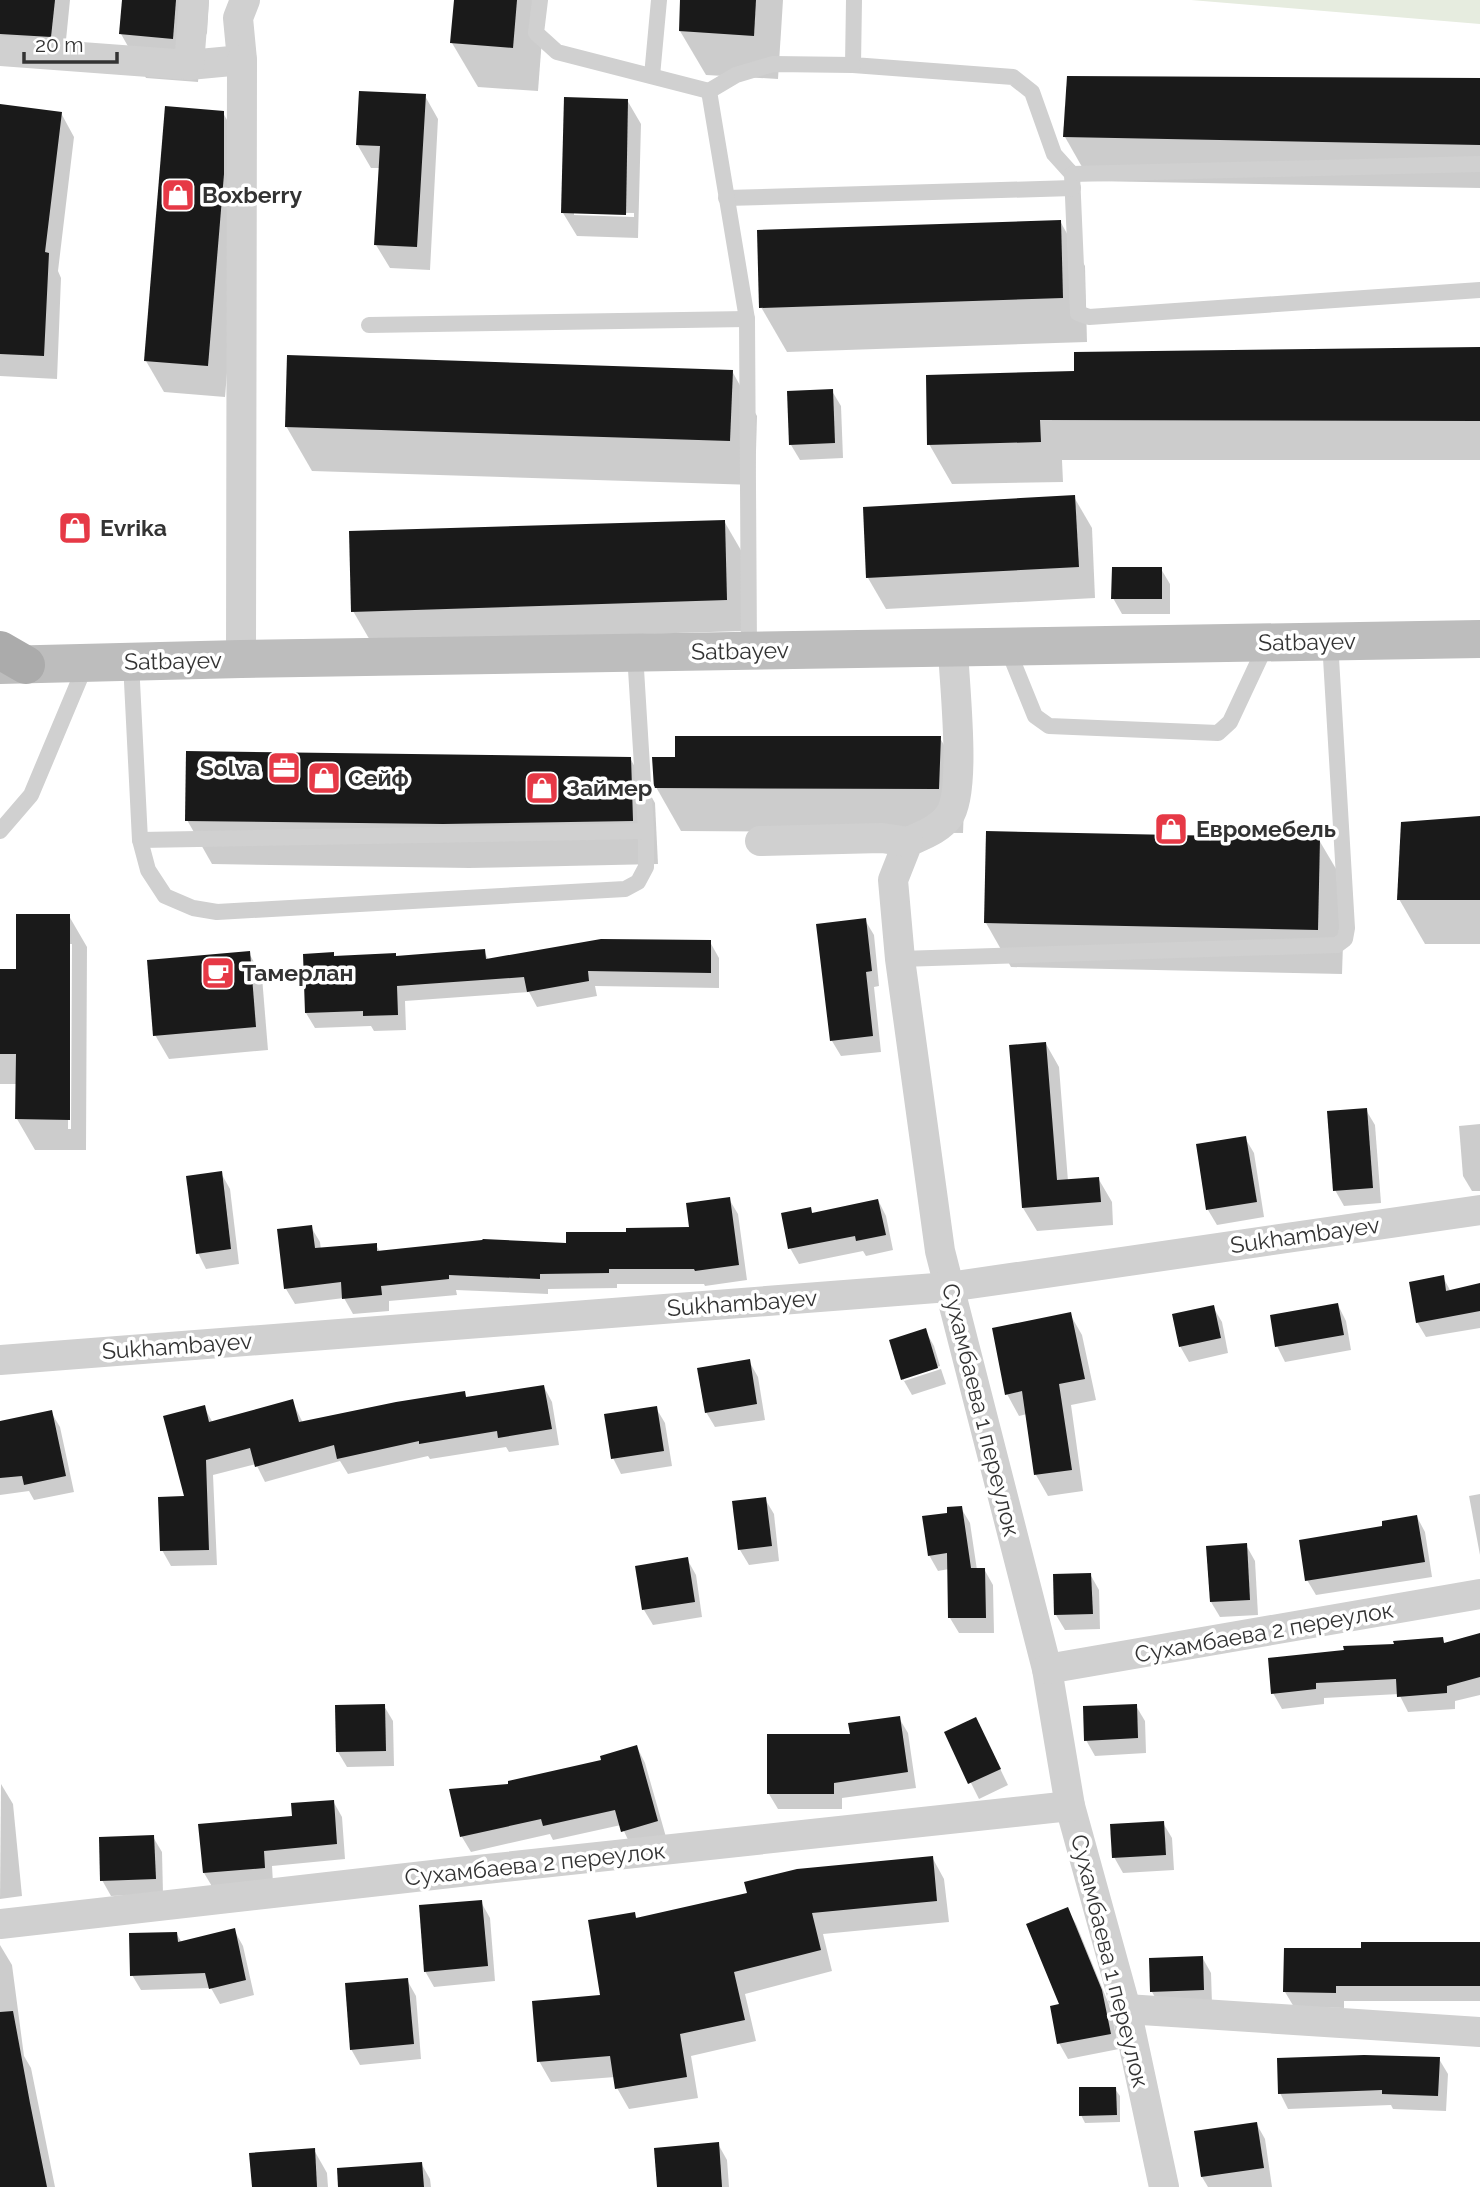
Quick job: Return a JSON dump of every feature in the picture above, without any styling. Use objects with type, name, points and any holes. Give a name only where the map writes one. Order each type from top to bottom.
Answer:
[{"type":"street","points":[[189,65],[194,0]]},
{"type":"street","points":[[241,659],[242,60],[238,18],[245,0]]},
{"type":"street","points":[[0,51],[189,65],[242,60]]},
{"type":"street","name":"Satbayev","points":[[9,660],[86,664],[241,659],[1480,639]]},
{"type":"street","points":[[760,841],[882,838],[908,842],[939,827],[951,814],[958,794],[953,648]]},
{"type":"street","name":"Сухамбаева 1 переулок","points":[[908,842],[893,880],[900,958],[940,1251],[1047,1669],[1070,1806],[1126,2009],[1164,2187]]},
{"type":"street","name":"Sukhambayev","points":[[0,1360],[949,1287],[1480,1210]]},
{"type":"street","name":"Сухамбаева 2 переулок","points":[[1047,1669],[1480,1594]]},
{"type":"street","name":"Сухамбаева 2 переулок","points":[[0,1924],[1070,1806]]},
{"type":"street","points":[[1126,2009],[1480,2032]]},
{"type":"lane","points":[[540,0],[536,33],[557,52],[709,91],[736,75],[773,64],[853,65],[1013,77],[1032,92],[1054,154],[1072,181],[1079,313],[1088,317],[1480,290]]},
{"type":"lane","points":[[652,76],[659,0]]},
{"type":"lane","points":[[853,65],[854,0]]},
{"type":"lane","points":[[709,91],[747,319],[749,651]]},
{"type":"lane","points":[[726,198],[1480,164]]},
{"type":"lane","points":[[369,325],[747,319]]},
{"type":"lane","points":[[900,958],[1337,945],[1345,939],[1347,928],[1330,641]]},
{"type":"lane","points":[[1007,647],[1035,716],[1049,726],[1218,733],[1230,722],[1268,642]]},
{"type":"lane","points":[[131,662],[140,840],[148,870],[166,897],[193,908],[217,912],[625,889],[638,882],[646,867],[646,831],[635,653]]},
{"type":"lane","points":[[0,831],[31,795],[86,664]]},
{"type":"lane","points":[[140,840],[646,831]]},
{"type":"shaded area","points":[[1191,0],[1480,0],[1480,24]]},
{"type":"building","points":[[0,0],[55,0],[51,37],[0,34]]},
{"type":"building","points":[[122,0],[176,0],[173,39],[119,34]]},
{"type":"building","points":[[454,0],[517,0],[513,48],[450,43]]},
{"type":"building","points":[[680,0],[756,0],[754,36],[679,31]]},
{"type":"building","points":[[1067,76],[1480,78],[1480,145],[1063,137]]},
{"type":"building","points":[[359,91],[426,94],[417,247],[374,245],[380,146],[356,145]]},
{"type":"building","points":[[564,97],[628,99],[626,215],[561,213]]},
{"type":"building","points":[[0,104],[62,112],[45,252],[49,253],[44,356],[0,354]]},
{"type":"building","points":[[165,106],[224,111],[224,174],[208,366],[144,361]]},
{"type":"building","points":[[1061,220],[1063,298],[759,308],[757,230]]},
{"type":"building","points":[[1480,347],[1480,421],[1040,420],[1041,442],[927,445],[926,375],[1074,371],[1074,352]]},
{"type":"building","points":[[287,355],[733,370],[730,441],[285,427]]},
{"type":"building","points":[[833,389],[835,443],[789,445],[787,391]]},
{"type":"building","points":[[1075,495],[1079,567],[866,578],[863,507]]},
{"type":"building","points":[[725,520],[727,600],[351,612],[349,531]]},
{"type":"building","points":[[1112,567],[1162,567],[1162,599],[1111,599]]},
{"type":"building","points":[[675,736],[941,736],[939,789],[654,788],[652,757],[675,757]]},
{"type":"building","points":[[186,751],[631,757],[633,821],[443,824],[185,821]]},
{"type":"building","points":[[1480,816],[1480,900],[1397,900],[1401,822]]},
{"type":"building","points":[[986,831],[1320,838],[1318,930],[984,923]]},
{"type":"building","points":[[16,914],[70,914],[70,1120],[15,1119],[16,1054],[0,1054],[0,969],[16,969]]},
{"type":"building","points":[[866,918],[872,971],[866,972],[873,1036],[830,1041],[816,924]]},
{"type":"building","points":[[601,939],[711,940],[711,973],[588,971],[589,981],[527,992],[524,977],[397,986],[398,1015],[363,1016],[363,1011],[305,1013],[303,954],[334,952],[334,956],[396,953],[396,956],[485,949],[486,959]]},
{"type":"building","points":[[250,951],[256,1027],[153,1036],[147,960]]},
{"type":"building","points":[[1046,1042],[1057,1180],[1099,1177],[1101,1202],[1022,1208],[1009,1045]]},
{"type":"building","points":[[1367,1108],[1373,1188],[1333,1191],[1327,1111]]},
{"type":"building","points":[[1246,1136],[1257,1202],[1206,1210],[1196,1144]]},
{"type":"building","points":[[222,1171],[231,1249],[196,1254],[186,1176]]},
{"type":"building","points":[[730,1197],[739,1265],[695,1271],[609,1269],[609,1273],[540,1274],[540,1279],[449,1275],[449,1279],[381,1286],[382,1295],[342,1299],[341,1282],[284,1289],[277,1229],[312,1225],[315,1248],[377,1243],[377,1251],[483,1239],[566,1243],[566,1232],[626,1232],[626,1228],[689,1227],[686,1203]]},
{"type":"building","points":[[878,1199],[886,1235],[856,1241],[855,1236],[788,1249],[781,1213],[811,1207],[812,1213]]},
{"type":"building","points":[[1444,1275],[1446,1291],[1480,1283],[1480,1311],[1416,1323],[1409,1282]]},
{"type":"building","points":[[1338,1303],[1344,1335],[1275,1347],[1270,1315]]},
{"type":"building","points":[[1214,1305],[1221,1338],[1179,1347],[1172,1314]]},
{"type":"building","points":[[1071,1312],[1085,1379],[1059,1384],[1072,1470],[1034,1475],[1022,1391],[1005,1395],[992,1328]]},
{"type":"building","points":[[926,1328],[938,1368],[901,1380],[889,1340]]},
{"type":"building","points":[[750,1359],[757,1404],[705,1413],[697,1368]]},
{"type":"building","points":[[544,1385],[552,1429],[498,1438],[497,1431],[419,1444],[419,1441],[337,1459],[334,1445],[255,1467],[250,1448],[206,1460],[209,1550],[160,1551],[158,1497],[184,1496],[163,1416],[205,1405],[209,1422],[293,1399],[299,1422],[465,1391],[466,1397]]},
{"type":"building","points":[[657,1406],[664,1451],[611,1459],[604,1414]]},
{"type":"building","points":[[52,1410],[66,1476],[24,1485],[22,1476],[0,1478],[0,1421]]},
{"type":"building","points":[[766,1497],[772,1546],[738,1550],[732,1501]]},
{"type":"building","points":[[962,1506],[971,1568],[985,1568],[986,1618],[948,1618],[947,1553],[928,1556],[922,1516],[947,1513],[947,1507]]},
{"type":"building","points":[[1417,1515],[1425,1562],[1305,1581],[1299,1540],[1382,1526],[1382,1521]]},
{"type":"building","points":[[1247,1543],[1250,1600],[1210,1602],[1206,1546]]},
{"type":"building","points":[[688,1557],[695,1602],[642,1610],[635,1566]]},
{"type":"building","points":[[1091,1573],[1093,1614],[1054,1615],[1053,1574]]},
{"type":"building","points":[[1480,1633],[1480,1677],[1447,1686],[1447,1693],[1397,1697],[1396,1679],[1316,1683],[1316,1689],[1271,1694],[1268,1658],[1344,1650],[1343,1646],[1394,1644],[1393,1641],[1443,1637],[1444,1643]]},
{"type":"building","points":[[385,1704],[386,1751],[336,1752],[335,1705]]},
{"type":"building","points":[[1137,1704],[1138,1738],[1084,1741],[1083,1706]]},
{"type":"building","points":[[900,1716],[908,1772],[834,1783],[834,1794],[767,1794],[767,1734],[850,1734],[848,1723]]},
{"type":"building","points":[[976,1717],[1001,1769],[968,1784],[944,1732]]},
{"type":"building","points":[[637,1745],[658,1821],[621,1832],[615,1810],[543,1826],[541,1819],[460,1837],[449,1789],[508,1784],[508,1781],[601,1760],[600,1756]]},
{"type":"building","points":[[334,1800],[337,1844],[264,1851],[265,1868],[203,1873],[198,1824],[292,1816],[291,1803]]},
{"type":"building","points":[[1164,1821],[1166,1855],[1112,1858],[1110,1824]]},
{"type":"building","points":[[154,1835],[156,1879],[100,1881],[99,1837]]},
{"type":"building","points":[[933,1856],[937,1901],[812,1913],[821,1950],[734,1972],[745,2020],[680,2034],[687,2077],[615,2089],[610,2056],[537,2062],[532,2001],[600,1995],[588,1920],[635,1912],[636,1918],[747,1893],[744,1882],[797,1869]]},
{"type":"building","points":[[482,1900],[488,1966],[424,1972],[419,1905]]},
{"type":"building","points":[[1068,1907],[1102,1990],[1111,2034],[1057,2044],[1050,2006],[1059,2004],[1026,1924]]},
{"type":"building","points":[[235,1928],[246,1980],[209,1989],[205,1973],[130,1976],[129,1933],[177,1932],[178,1942]]},
{"type":"building","points":[[1361,1942],[1480,1942],[1480,1986],[1336,1986],[1336,1993],[1283,1992],[1284,1948],[1361,1948]]},
{"type":"building","points":[[1203,1956],[1204,1990],[1150,1992],[1149,1958]]},
{"type":"building","points":[[408,1978],[414,2044],[350,2050],[345,1983]]},
{"type":"building","points":[[13,2011],[47,2187],[0,2187],[0,2012]]},
{"type":"building","points":[[1364,2055],[1440,2057],[1438,2096],[1382,2094],[1382,2090],[1278,2094],[1277,2058]]},
{"type":"building","points":[[1079,2087],[1116,2087],[1117,2115],[1079,2116]]},
{"type":"building","points":[[1257,2122],[1264,2168],[1201,2177],[1194,2131]]},
{"type":"building","points":[[719,2142],[722,2187],[657,2187],[654,2148]]},
{"type":"building","points":[[315,2148],[317,2187],[252,2187],[249,2153]]},
{"type":"building","points":[[422,2162],[424,2187],[338,2187],[337,2168]]},
{"type":"place","name":"Boxberry","points":[[178,195]]},
{"type":"place","name":"Evrika","points":[[75,528]]},
{"type":"place","name":"Solva","points":[[284,768]]},
{"type":"place","name":"Сейф","points":[[324,778]]},
{"type":"place","name":"Займер","points":[[542,788]]},
{"type":"place","name":"Евромебель","points":[[1171,829]]},
{"type":"place","name":"Тамерлан","points":[[218,973]]}]
